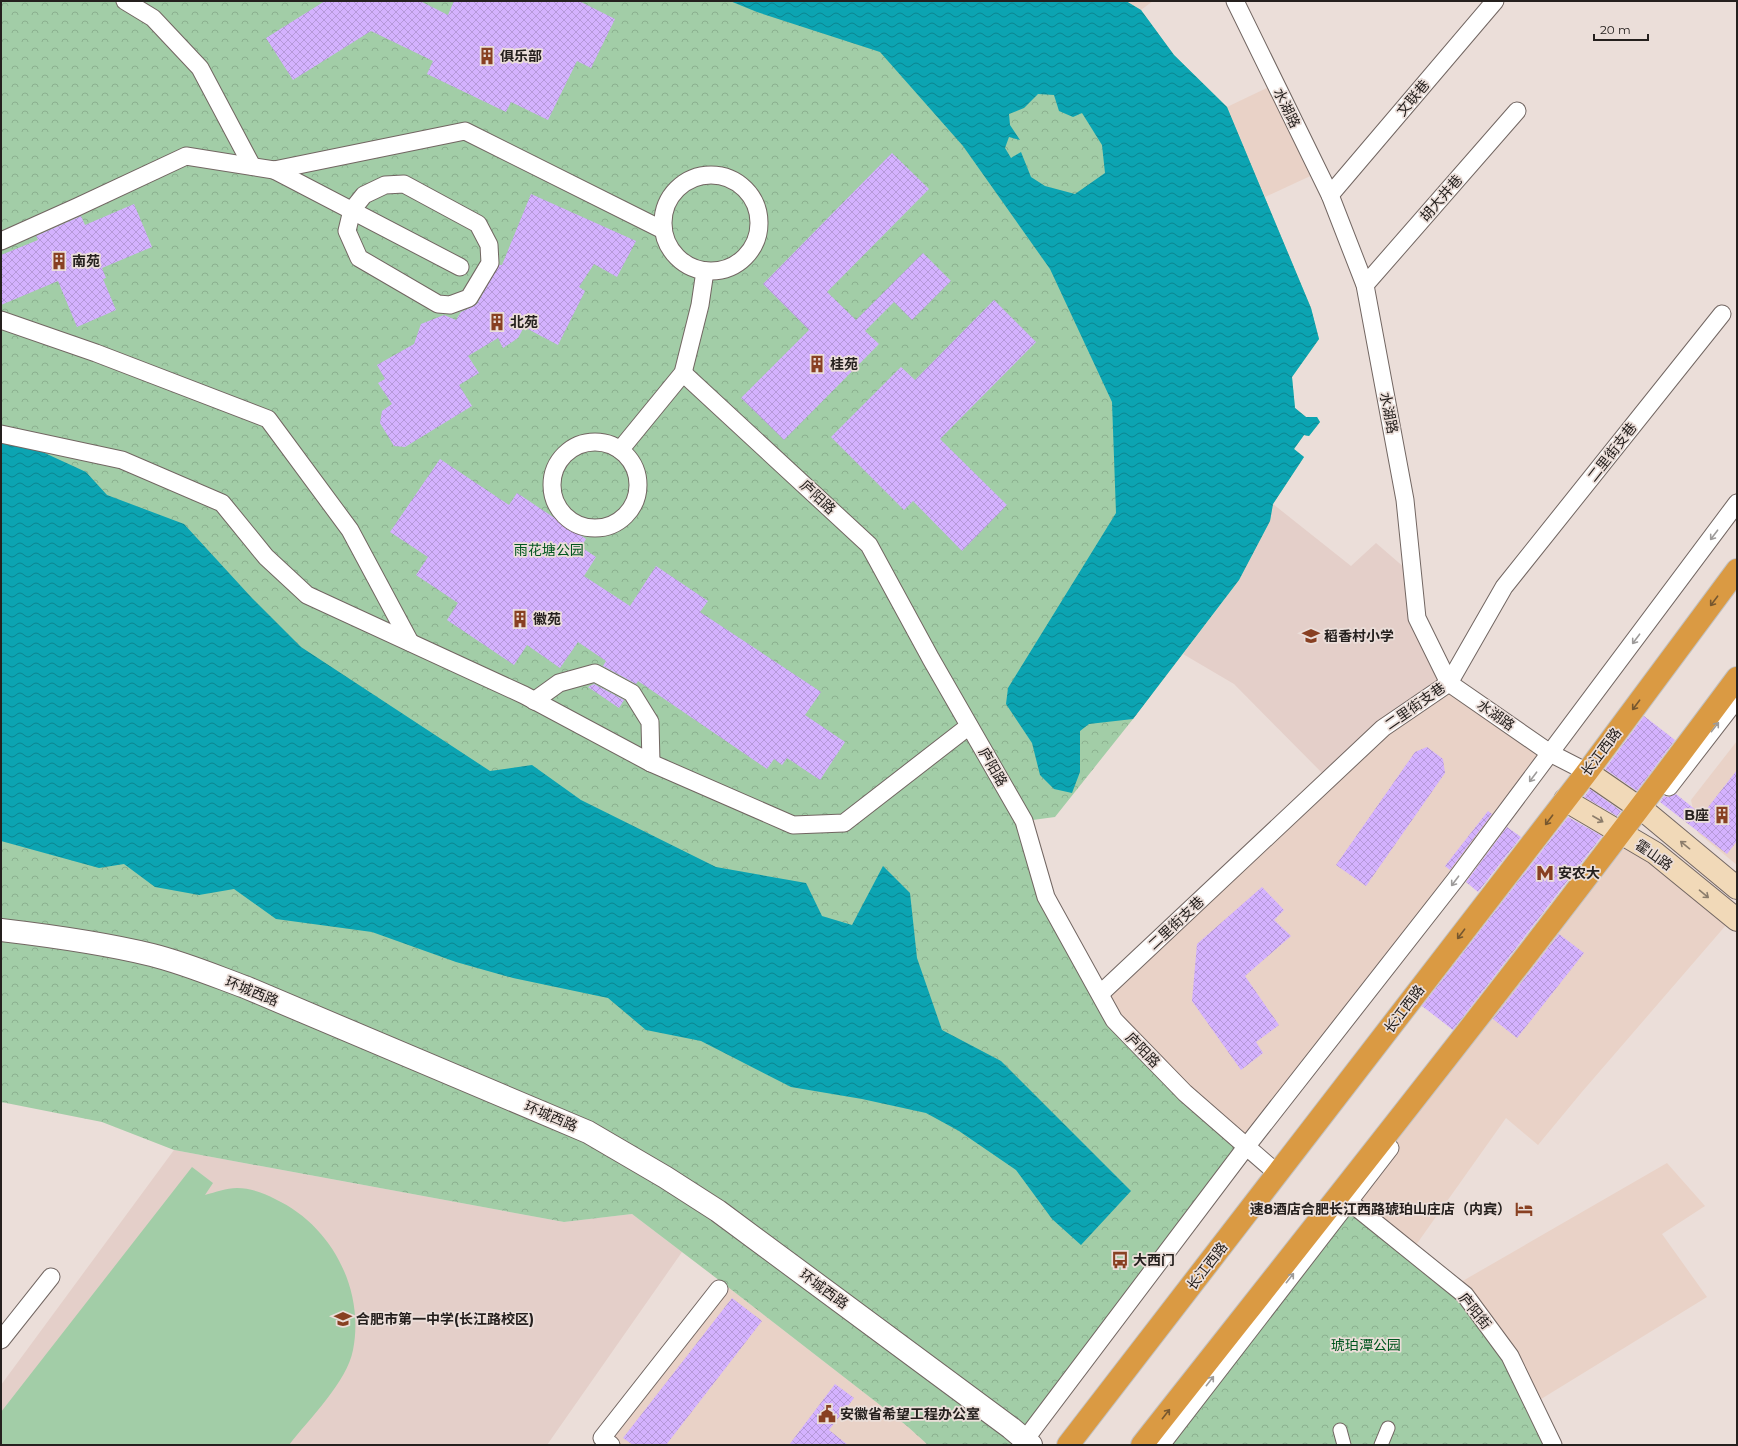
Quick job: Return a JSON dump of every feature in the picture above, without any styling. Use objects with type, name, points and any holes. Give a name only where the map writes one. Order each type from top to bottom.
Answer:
[{"type":"highway","name":"长江西路","points":[[1068,1445],[1587,772],[1737,570]]},
{"type":"highway","points":[[1142,1445],[1344,1198],[1644,811],[1737,678]]},
{"type":"main road","name":"霍山路","points":[[1587,772],[1644,811],[1737,888]]},
{"type":"main road","name":"霍山路","points":[[1565,800],[1655,853],[1737,920]]},
{"type":"street","points":[[125,1],[154,18],[200,68],[252,166]]},
{"type":"street","name":"水湖路","points":[[1235,1],[1330,195],[1365,285],[1405,500],[1417,618],[1449,682],[1550,753],[1587,772]]},
{"type":"street","name":"文联巷","points":[[1330,195],[1496,1]]},
{"type":"street","name":"胡大井巷","points":[[1365,285],[1517,111]]},
{"type":"street","points":[[274,170],[465,131],[663,230]]},
{"type":"street","points":[[1,241],[186,156],[274,170],[460,267]]},
{"type":"street","points":[[708,175],[724,176],[739,183],[750,194],[757,209],[759,224],[756,240],[748,254],[736,264],[721,270],[705,271],[690,266],[677,258],[668,245],[663,230],[664,214],[669,199],[679,187],[693,178],[708,175]]},
{"type":"street","points":[[385,184],[404,184],[478,224],[489,244],[490,263],[468,298],[450,305],[438,304],[359,258],[347,231],[352,210],[364,195],[385,184]]},
{"type":"street","points":[[620,450],[683,373],[700,305],[705,271]]},
{"type":"street","name":"二里街支巷","points":[[1100,994],[1383,728],[1449,682],[1504,588],[1722,314]]},
{"type":"street","points":[[1,320],[96,353],[268,419],[350,530],[410,642]]},
{"type":"street","name":"庐阳路","points":[[683,373],[869,545],[931,659],[1024,822],[1046,897],[1114,1020],[1184,1093],[1278,1174]]},
{"type":"street","points":[[1,434],[122,460],[222,503],[266,557],[307,595],[534,700],[651,764],[793,825],[844,823],[969,726]]},
{"type":"street","points":[[594,442],[608,443],[620,450],[631,460],[637,473],[639,487],[635,502],[628,514],[616,523],[603,528],[588,528],[575,523],[564,515],[556,503],[552,489],[553,475],[558,462],[568,452],[580,445],[594,442]]},
{"type":"street","points":[[1026,1443],[1246,1147],[1450,887],[1737,504]]},
{"type":"street","points":[[534,700],[559,683],[596,673],[632,693],[650,722],[651,764]]},
{"type":"street","points":[[1644,811],[1737,699]]},
{"type":"street","name":"环城西路","points":[[1,930],[107,945],[154,956],[196,970],[245,987],[588,1132],[665,1177],[718,1211],[1026,1443]]},
{"type":"street","points":[[1161,1445],[1344,1198]]},
{"type":"street","name":"庐阳街","points":[[1344,1198],[1465,1295],[1510,1356],[1553,1445]]},
{"type":"street","points":[[1,1340],[51,1277]]},
{"type":"street","points":[[611,1445],[602,1438],[719,1289]]},
{"type":"street","points":[[1382,1445],[1388,1428]]},
{"type":"street","points":[[1340,1430],[1344,1445]]},
{"type":"shaded area","points":[[1126,1],[1153,1],[1141,10]]},
{"type":"shaded area","points":[[1275,84],[1319,172],[1265,197],[1227,107]]},
{"type":"shaded area","name":"稻香村小学","points":[[1273,504],[1351,566],[1376,543],[1413,575],[1417,618],[1449,683],[1328,779],[1234,684],[1183,654],[1239,580],[1270,521]]},
{"type":"shaded area","points":[[1449,683],[1550,753],[1246,1147],[1100,994],[1328,779]]},
{"type":"shaded area","points":[[1737,741],[1737,865],[1698,833],[1691,800]]},
{"type":"shaded area","points":[[1629,838],[1733,917],[1538,1145],[1506,1118],[1411,1252],[1349,1202]]},
{"type":"shaded area","name":"合肥市第一中学(长江路校区)","points":[[174,1150],[564,1222],[632,1214],[682,1252],[547,1445],[1,1445],[1,1385]]},
{"type":"shaded area","points":[[1667,1163],[1705,1206],[1662,1234],[1707,1297],[1533,1404],[1454,1286]]},
{"type":"shaded area","points":[[724,1284],[907,1426],[928,1445],[611,1445],[602,1438]]},
{"type":"green space","name":"雨花塘公园","points":[[1,1],[1126,1],[1141,10],[1174,55],[1227,107],[1311,308],[1319,339],[1292,377],[1295,408],[1306,417],[1317,417],[1320,422],[1309,436],[1304,435],[1294,449],[1304,457],[1273,504],[1270,521],[1239,580],[1133,719],[1055,817],[1025,821],[1046,897],[1114,1020],[1246,1147],[1021,1445],[928,1445],[907,1426],[632,1214],[564,1222],[174,1150],[102,1122],[1,1102]]},
{"type":"green space","points":[[192,1167],[213,1183],[205,1195],[225,1189],[247,1189],[262,1193],[295,1210],[312,1225],[327,1242],[340,1261],[354,1304],[355,1327],[353,1350],[349,1362],[335,1387],[289,1445],[1,1445],[1,1412]]},
{"type":"green space","name":"琥珀潭公园","points":[[1349,1202],[1465,1295],[1553,1445],[1161,1445]]},
{"type":"water","points":[[730,1],[1126,1],[1141,10],[1174,55],[1227,107],[1311,308],[1319,339],[1292,377],[1295,408],[1306,417],[1317,417],[1320,422],[1309,436],[1304,435],[1294,449],[1304,457],[1273,504],[1270,521],[1239,580],[1133,719],[1089,724],[1080,731],[1080,772],[1072,793],[1054,789],[1040,775],[1032,743],[1006,704],[1008,688],[1116,513],[1112,402],[1050,269],[963,146],[880,52],[757,12]],"holes":[[[1038,94],[1054,95],[1059,111],[1073,117],[1082,113],[1102,145],[1105,173],[1075,194],[1045,186],[1031,177],[1021,152],[1011,158],[1005,148],[1009,137],[1020,140],[1010,125],[1009,114],[1024,108]]]},
{"type":"water","points":[[1,440],[23,443],[86,472],[107,495],[184,524],[251,597],[301,647],[490,771],[532,765],[581,800],[716,867],[806,883],[822,916],[852,925],[883,866],[910,893],[917,958],[942,1030],[1001,1061],[1131,1191],[1081,1245],[1052,1219],[1016,1170],[959,1131],[926,1113],[862,1099],[791,1087],[701,1041],[646,1030],[608,998],[513,978],[456,962],[372,932],[276,919],[234,889],[199,895],[155,887],[124,864],[99,868],[1,841]]},
{"type":"building","name":"俱乐部","points":[[325,1],[420,1],[448,15],[454,1],[579,1],[615,19],[591,68],[577,61],[548,120],[511,102],[506,112],[427,74],[433,61],[371,31],[293,80],[266,38]]},
{"type":"building","points":[[892,153],[929,189],[827,292],[856,320],[923,253],[951,281],[912,320],[894,302],[865,331],[879,344],[784,440],[741,398],[809,330],[763,284]]},
{"type":"building","name":"北苑","points":[[531,194],[636,241],[617,277],[594,264],[579,287],[585,291],[558,345],[524,327],[518,338],[503,348],[498,338],[468,356],[479,373],[459,385],[472,406],[405,447],[394,446],[380,423],[382,411],[392,404],[378,383],[385,379],[377,365],[414,344],[421,324],[444,315],[456,320],[461,312],[477,304],[499,265],[502,265]]},
{"type":"building","name":"南苑","points":[[134,204],[152,247],[102,268],[106,278],[103,279],[116,310],[77,327],[58,281],[1,305],[1,255],[38,240],[36,236],[81,216],[85,225]]},
{"type":"building","points":[[994,300],[1036,342],[940,439],[1007,505],[962,551],[913,501],[904,510],[831,437],[901,367],[915,380]]},
{"type":"building","name":"徽苑","points":[[440,459],[509,505],[517,493],[586,539],[581,547],[596,557],[584,576],[630,606],[656,566],[708,601],[700,612],[821,692],[805,715],[845,742],[820,780],[787,758],[782,765],[774,759],[767,769],[638,681],[636,684],[603,666],[606,661],[578,642],[560,668],[527,645],[514,665],[447,620],[458,603],[416,575],[428,557],[390,532]]},
{"type":"building","points":[[594,684],[624,700],[619,708],[588,687]]},
{"type":"building","points":[[1644,716],[1675,740],[1637,791],[1605,769]]},
{"type":"building","points":[[1427,747],[1443,759],[1445,773],[1366,886],[1336,865],[1415,752]]},
{"type":"building","points":[[1737,770],[1737,841],[1727,854],[1660,802],[1664,796],[1668,797],[1676,794],[1702,815]]},
{"type":"building","points":[[1590,789],[1621,811],[1617,816],[1584,797]]},
{"type":"building","points":[[1488,811],[1492,814],[1450,870],[1445,866]]},
{"type":"building","points":[[1568,817],[1602,836],[1453,1030],[1422,1006]]},
{"type":"building","points":[[1507,827],[1521,837],[1478,892],[1466,882]]},
{"type":"building","points":[[1262,887],[1284,910],[1274,920],[1291,936],[1245,976],[1279,1025],[1256,1042],[1263,1053],[1241,1070],[1192,1001],[1197,944]]},
{"type":"building","points":[[1559,934],[1584,953],[1517,1038],[1493,1019]]},
{"type":"building","points":[[732,1298],[762,1321],[666,1445],[633,1445],[623,1438]]},
{"type":"building","name":"安徽省希望工程办公室","points":[[835,1384],[854,1398],[829,1430],[848,1445],[789,1445]]},
{"type":"place","name":"俱乐部","points":[[487,56]]},
{"type":"place","name":"南苑","points":[[59,261]]},
{"type":"place","name":"北苑","points":[[497,322]]},
{"type":"place","name":"桂苑","points":[[817,364]]},
{"type":"place","name":"徽苑","points":[[520,619]]},
{"type":"place","name":"稻香村小学","points":[[1311,636]]},
{"type":"place","name":"B座","points":[[1722,815]]},
{"type":"place","name":"安农大","points":[[1545,873]]},
{"type":"place","name":"速8酒店合肥长江西路琥珀山庄店（内宾）","points":[[1524,1209]]},
{"type":"place","name":"大西门","points":[[1120,1260]]},
{"type":"place","name":"合肥市第一中学(长江路校区)","points":[[343,1319]]},
{"type":"place","name":"安徽省希望工程办公室","points":[[827,1414]]}]
